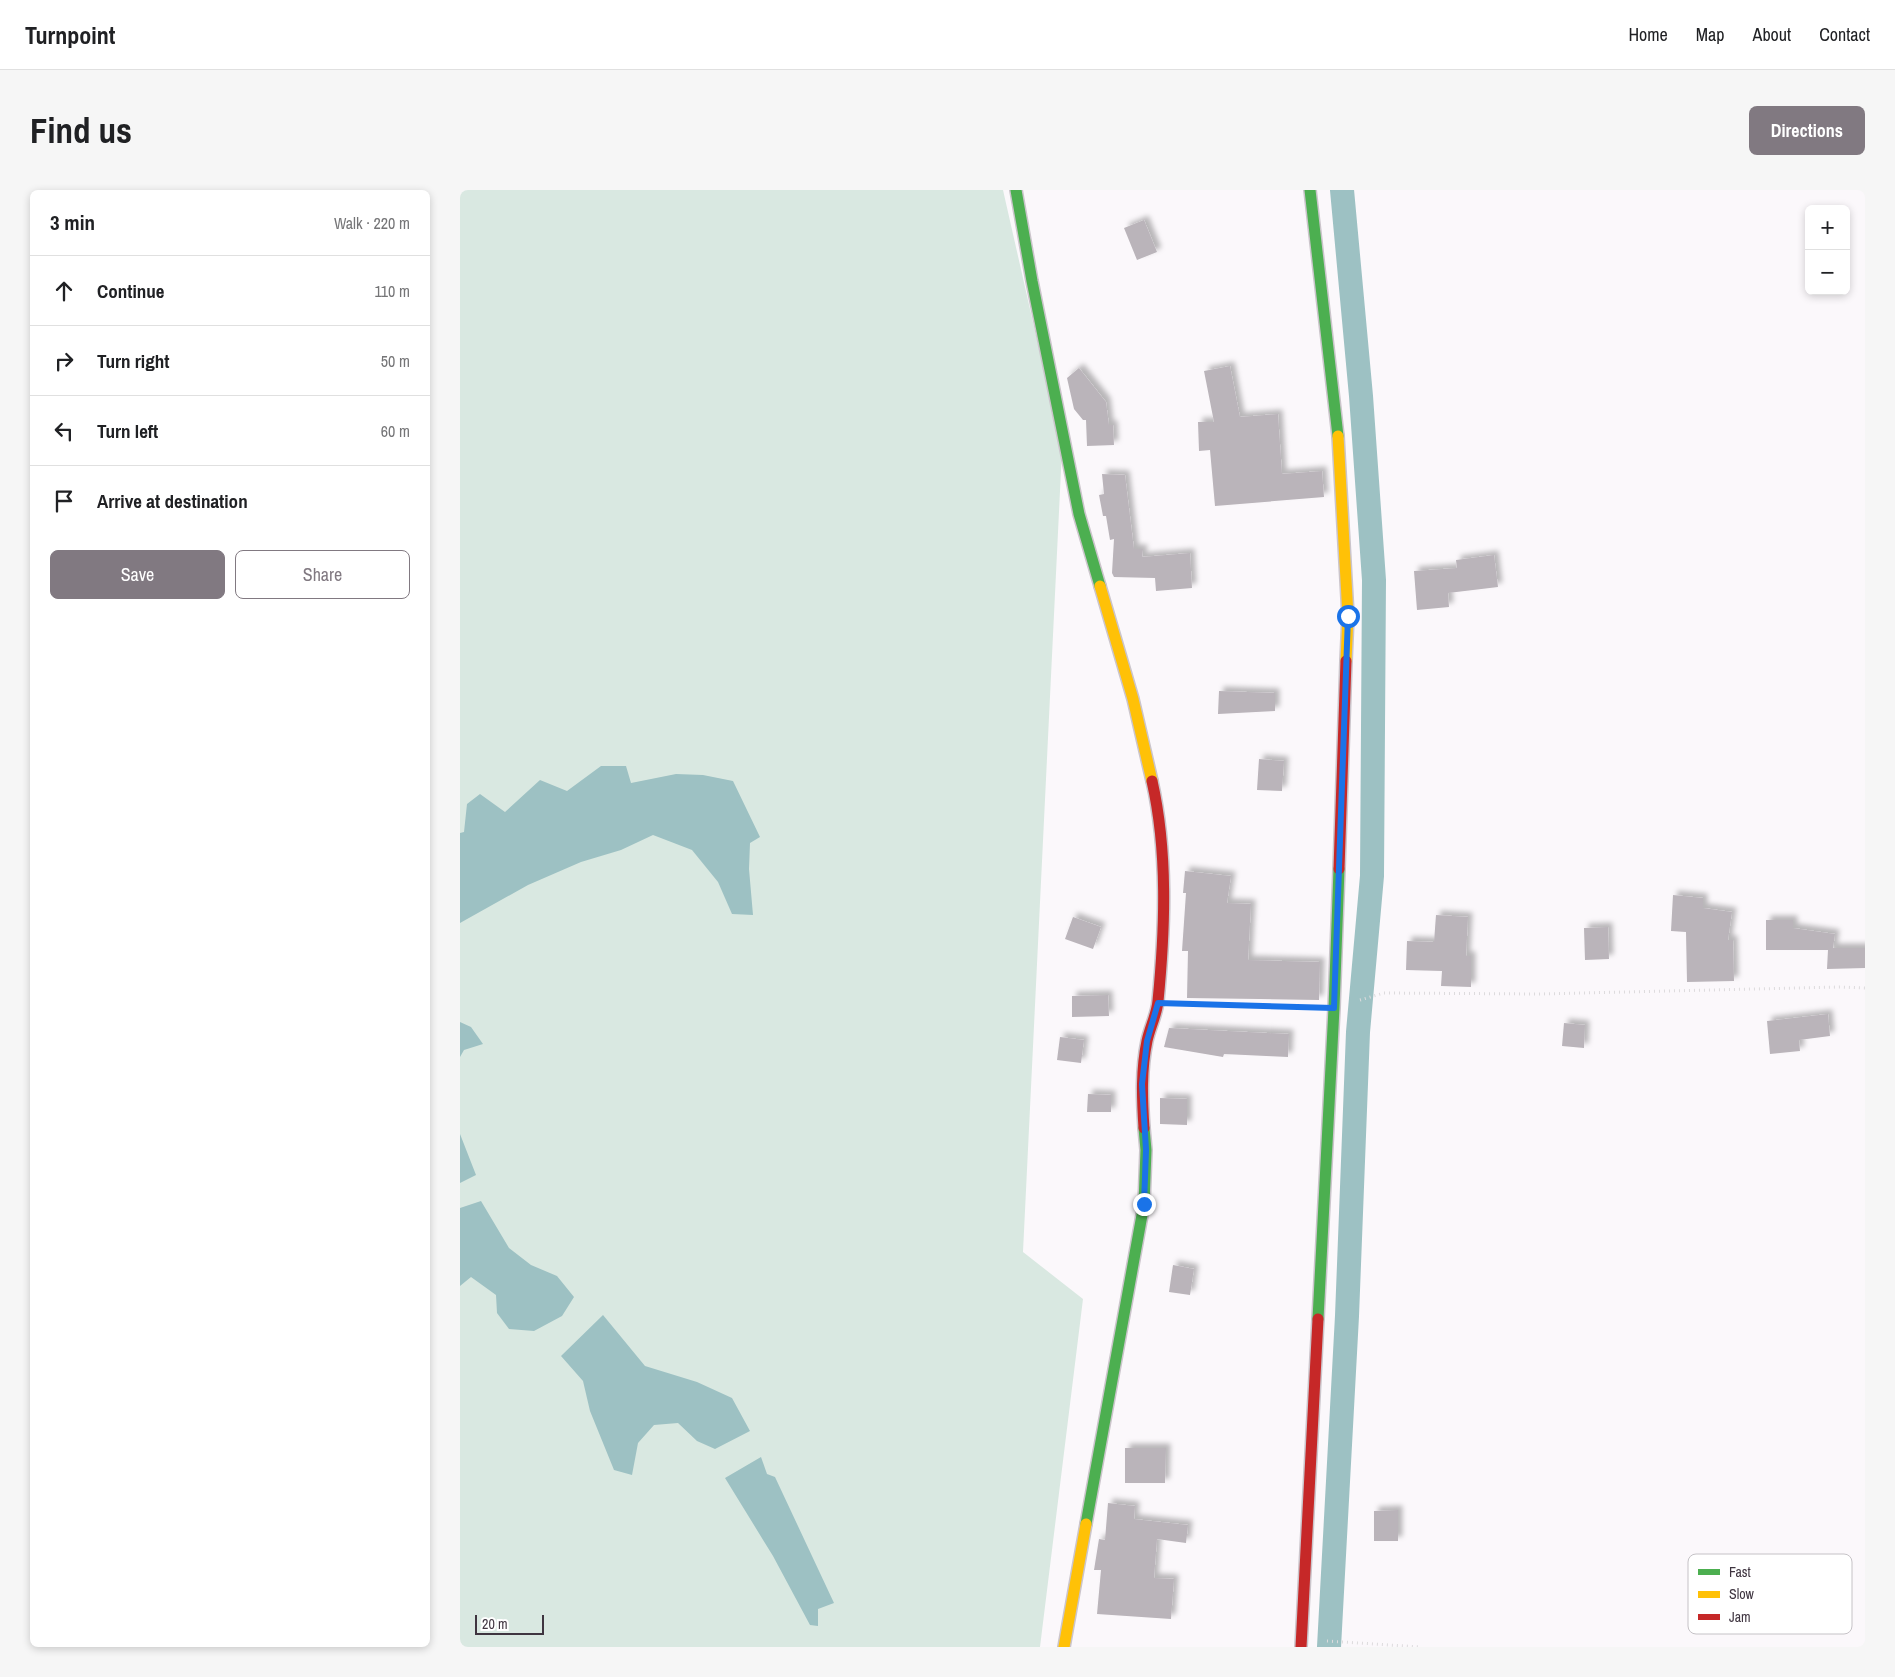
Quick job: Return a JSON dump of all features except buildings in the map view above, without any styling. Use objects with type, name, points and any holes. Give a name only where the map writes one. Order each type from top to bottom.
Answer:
[{"type":"main road","points":[[1016,190],[1034,291],[1079,514],[1133,699],[1155,794],[1161,834],[1163,906],[1158,1003],[1147,1041],[1142,1084],[1146,1150],[1144,1204],[1064,1647]]},
{"type":"main road","points":[[1301,1647],[1334,1008],[1348,616],[1338,431],[1310,190]]},
{"type":"path","points":[[1384,993],[1539,994],[1865,988]]},
{"type":"path","points":[[1158,1003],[1334,1008]]},
{"type":"path","points":[[1336,1641],[1421,1647]]},
{"type":"shaded area","points":[[460,190],[1003,190],[1062,450],[1023,1252],[1083,1299],[1040,1647],[460,1647]]},
{"type":"water","points":[[601,766],[626,766],[631,783],[676,774],[703,775],[733,781],[760,837],[750,843],[749,869],[753,915],[732,914],[718,882],[692,850],[653,835],[621,850],[581,862],[528,885],[460,923],[460,833],[464,832],[467,804],[480,794],[505,812],[540,780],[567,791]]},
{"type":"water","points":[[460,1022],[471,1027],[483,1044],[464,1050],[460,1057]]},
{"type":"water","points":[[460,1134],[476,1175],[460,1183]]},
{"type":"water","points":[[481,1201],[509,1248],[531,1265],[557,1276],[574,1297],[562,1316],[534,1331],[509,1329],[497,1313],[496,1295],[471,1277],[460,1286],[460,1208]]},
{"type":"water","points":[[603,1315],[645,1366],[697,1382],[732,1398],[750,1431],[715,1449],[697,1441],[678,1423],[654,1425],[638,1443],[632,1475],[614,1470],[590,1411],[583,1381],[561,1356]]},
{"type":"water","points":[[761,1457],[767,1474],[775,1477],[834,1603],[818,1609],[818,1626],[810,1625],[773,1556],[725,1478]]},
{"type":"waterway","points":[[1329,1647],[1347,1316],[1358,1032],[1372,876],[1374,580],[1361,396],[1342,190]]},
{"type":"traffic: fast","points":[[1016,190],[1032,281],[1079,514],[1100,586]]},
{"type":"traffic: fast","points":[[1310,190],[1338,436]]},
{"type":"traffic: fast","points":[[1318,1319],[1339,869]]},
{"type":"traffic: fast","points":[[1086,1524],[1144,1204],[1146,1150],[1144,1128]]},
{"type":"traffic: slow","points":[[1338,436],[1348,616],[1346,661]]},
{"type":"traffic: slow","points":[[1100,586],[1133,699],[1152,781]]},
{"type":"traffic: slow","points":[[1064,1647],[1086,1524]]},
{"type":"traffic: jam","points":[[1339,869],[1346,661]]},
{"type":"traffic: jam","points":[[1144,1128],[1143,1073],[1147,1041],[1157,1006],[1164,891],[1161,835],[1152,781]]},
{"type":"traffic: jam","points":[[1301,1647],[1318,1319]]},
{"type":"route","points":[[1144,1204],[1146,1150],[1142,1084],[1147,1041],[1158,1003],[1334,1008],[1348,616]]}]
